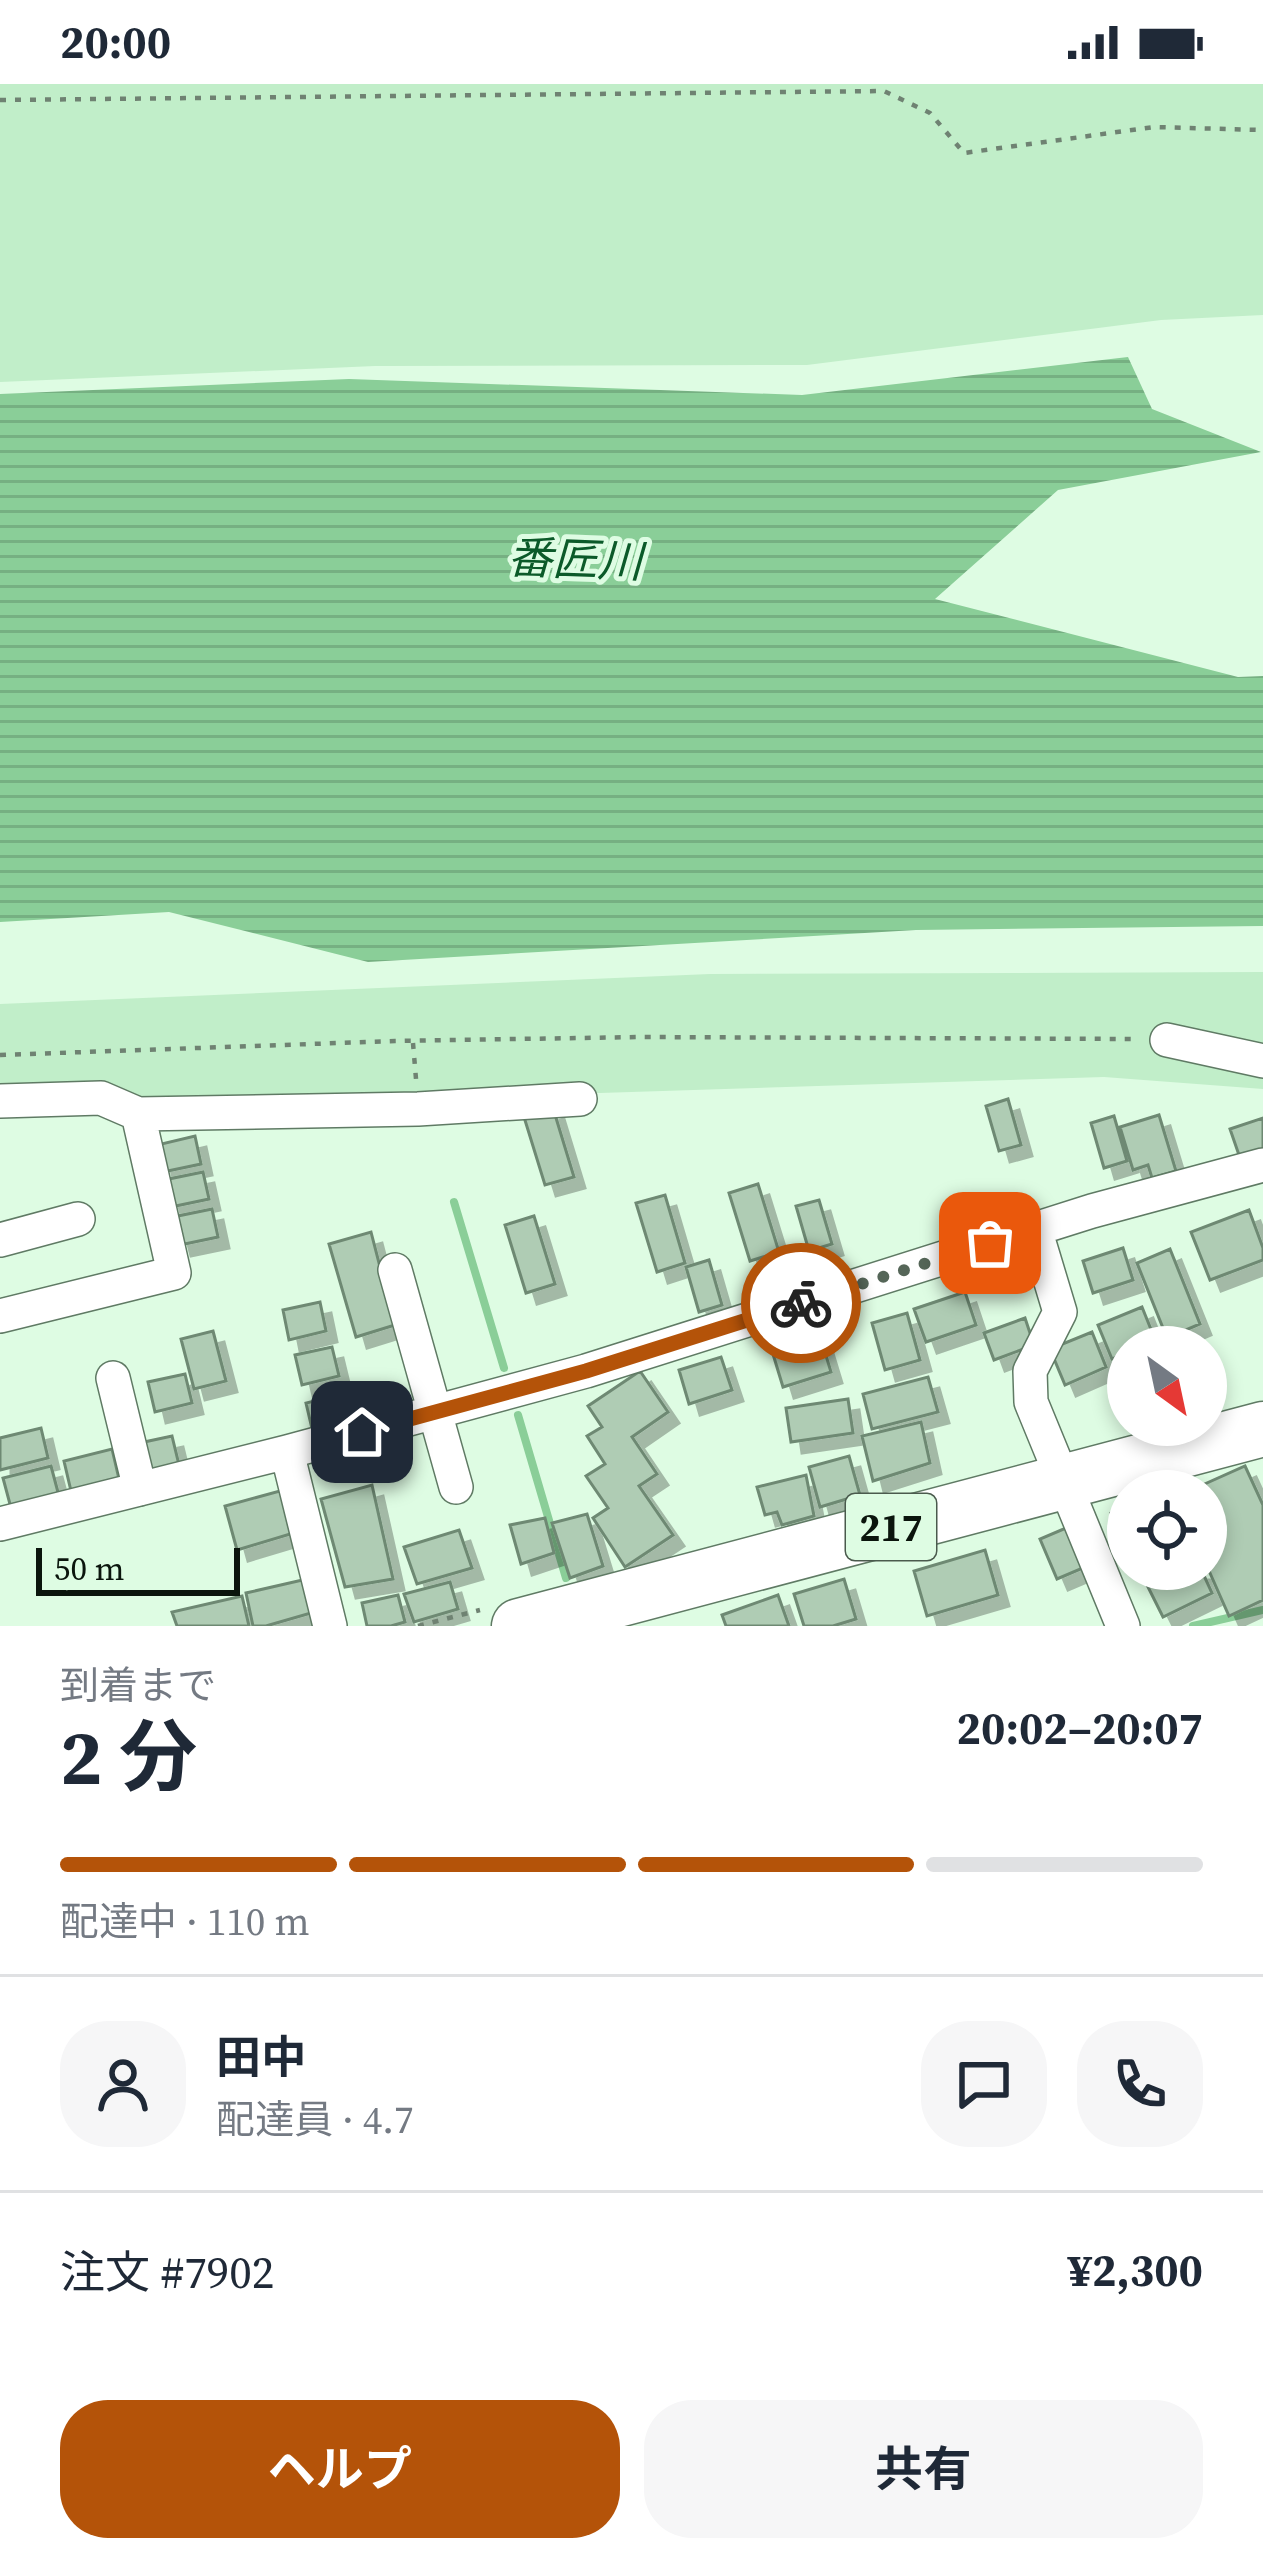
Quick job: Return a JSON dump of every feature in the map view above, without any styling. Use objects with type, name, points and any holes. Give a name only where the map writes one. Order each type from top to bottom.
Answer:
[{"type":"highway","name":"217","points":[[519,1626],[1263,1429]]},
{"type":"street","points":[[1167,1040],[1263,1040]]},
{"type":"street","points":[[1167,1040],[1263,1061]]},
{"type":"street","points":[[0,1101],[101,1098],[138,1114],[418,1109],[580,1099]]},
{"type":"street","points":[[0,1316],[174,1273],[138,1114]]},
{"type":"street","points":[[0,1523],[287,1453],[586,1371],[1035,1229],[1263,1165]]},
{"type":"street","points":[[0,1240],[78,1219]]},
{"type":"street","points":[[1035,1229],[1060,1312],[1030,1371],[1031,1402],[1124,1626]]},
{"type":"street","points":[[395,1270],[456,1487]]},
{"type":"street","points":[[113,1378],[140,1489]]},
{"type":"street","points":[[287,1453],[330,1626]]},
{"type":"path","points":[[231,84],[231,97]]},
{"type":"path","points":[[650,84],[651,93]]},
{"type":"path","points":[[0,100],[884,91],[930,113],[964,153],[1154,128],[1263,130]]},
{"type":"path","points":[[0,1054],[639,1037],[1167,1040]]},
{"type":"path","points":[[413,1041],[418,1109]]},
{"type":"shaded area","points":[[0,84],[1263,84],[1263,315],[1161,320],[807,365],[375,366],[0,382]]},
{"type":"shaded area","points":[[1263,972],[1263,1089],[1104,1077],[154,1103],[0,1100],[0,1004],[710,974]]},
{"type":"water","name":"番匠川","points":[[1128,357],[1152,409],[1261,452],[1058,490],[935,599],[1238,677],[1263,676],[1263,926],[916,930],[368,962],[169,912],[0,922],[0,394],[349,379],[802,395]]},
{"type":"building","points":[[1008,1099],[1021,1145],[999,1151],[986,1106]]},
{"type":"building","points":[[553,1108],[574,1177],[545,1185],[524,1117]]},
{"type":"building","points":[[1159,1115],[1176,1171],[1152,1178],[1148,1165],[1133,1170],[1120,1127]]},
{"type":"building","points":[[1114,1116],[1127,1161],[1104,1168],[1091,1123]]},
{"type":"building","points":[[1263,1118],[1263,1151],[1240,1158],[1230,1129]]},
{"type":"building","points":[[195,1136],[201,1164],[163,1172],[157,1145]]},
{"type":"building","points":[[203,1172],[209,1199],[171,1207],[164,1180]]},
{"type":"building","points":[[758,1184],[779,1252],[750,1261],[729,1193]]},
{"type":"building","points":[[665,1195],[685,1263],[657,1272],[636,1203]]},
{"type":"building","points":[[819,1200],[832,1244],[809,1251],[796,1206]]},
{"type":"building","points":[[212,1209],[218,1237],[180,1245],[173,1217]]},
{"type":"building","points":[[1249,1210],[1263,1260],[1210,1280],[1191,1232]]},
{"type":"building","points":[[534,1216],[555,1284],[526,1293],[505,1225]]},
{"type":"building","points":[[371,1232],[395,1325],[356,1337],[329,1244]]},
{"type":"building","points":[[1030,1239],[1038,1264],[994,1280],[985,1255]]},
{"type":"building","points":[[1123,1248],[1133,1280],[1093,1293],[1083,1261]]},
{"type":"building","points":[[1170,1249],[1200,1324],[1162,1326],[1137,1263]]},
{"type":"building","points":[[709,1260],[722,1305],[699,1312],[686,1267]]},
{"type":"building","points":[[965,1292],[976,1325],[926,1342],[914,1309]]},
{"type":"building","points":[[320,1302],[326,1331],[289,1340],[283,1310]]},
{"type":"building","points":[[1142,1307],[1150,1326],[1107,1326],[1107,1347],[1098,1325]]},
{"type":"building","points":[[907,1313],[920,1360],[885,1370],[872,1323]]},
{"type":"building","points":[[1025,1318],[1034,1345],[994,1360],[984,1333]]},
{"type":"building","points":[[817,1326],[831,1372],[783,1387],[769,1341]]},
{"type":"building","points":[[213,1331],[226,1381],[194,1389],[181,1339]]},
{"type":"building","points":[[1092,1332],[1106,1367],[1065,1385],[1050,1349]]},
{"type":"building","points":[[332,1347],[339,1376],[302,1385],[295,1355]]},
{"type":"building","points":[[721,1357],[732,1390],[689,1404],[679,1370]]},
{"type":"building","points":[[640,1371],[668,1412],[632,1437],[657,1474],[639,1486],[673,1535],[625,1567],[593,1518],[608,1508],[586,1476],[605,1464],[587,1436],[602,1427],[588,1406]]},
{"type":"building","points":[[185,1374],[192,1403],[155,1412],[148,1382]]},
{"type":"building","points":[[928,1377],[938,1412],[872,1429],[863,1394]]},
{"type":"building","points":[[343,1394],[349,1424],[313,1433],[306,1403]]},
{"type":"building","points":[[848,1399],[853,1433],[791,1442],[786,1408]]},
{"type":"building","points":[[921,1422],[930,1463],[873,1481],[862,1436]]},
{"type":"building","points":[[41,1428],[48,1458],[0,1470],[0,1438]]},
{"type":"building","points":[[172,1436],[179,1465],[142,1474],[135,1444]]},
{"type":"building","points":[[112,1449],[119,1479],[71,1491],[64,1461]]},
{"type":"building","points":[[849,1456],[860,1495],[820,1507],[809,1467]]},
{"type":"building","points":[[51,1466],[59,1496],[11,1508],[3,1478]]},
{"type":"building","points":[[1245,1466],[1263,1505],[1263,1600],[1229,1616],[1218,1590],[1227,1590],[1227,1474]]},
{"type":"building","points":[[806,1475],[814,1516],[782,1525],[777,1512],[765,1515],[757,1487]]},
{"type":"building","points":[[372,1485],[393,1579],[345,1587],[321,1499]]},
{"type":"building","points":[[287,1489],[297,1532],[237,1550],[225,1506]]},
{"type":"building","points":[[587,1514],[603,1566],[570,1578],[552,1523]]},
{"type":"building","points":[[545,1518],[554,1553],[521,1564],[510,1525]]},
{"type":"building","points":[[1073,1525],[1090,1565],[1057,1579],[1040,1539]]},
{"type":"building","points":[[459,1530],[472,1568],[417,1584],[404,1547]]},
{"type":"building","points":[[985,1550],[998,1595],[927,1616],[914,1571]]},
{"type":"building","points":[[311,1578],[318,1611],[253,1626],[246,1593]]},
{"type":"building","points":[[844,1579],[856,1619],[833,1626],[804,1626],[794,1594]]},
{"type":"building","points":[[450,1582],[458,1609],[414,1622],[404,1594]]},
{"type":"building","points":[[1150,1590],[1211,1590],[1212,1593],[1163,1617]]},
{"type":"building","points":[[398,1595],[405,1622],[367,1626],[362,1603]]},
{"type":"building","points":[[778,1595],[789,1626],[726,1626],[722,1615]]},
{"type":"building","points":[[242,1596],[249,1626],[177,1626],[172,1612]]},
{"type":"waterway","points":[[454,1202],[504,1368]]},
{"type":"waterway","points":[[518,1415],[566,1578]]},
{"type":"waterway","points":[[1193,1626],[1263,1610]]},
{"type":"way so far","points":[[801,1303],[990,1243]]},
{"type":"route","points":[[362,1432],[586,1371],[801,1303]]}]
